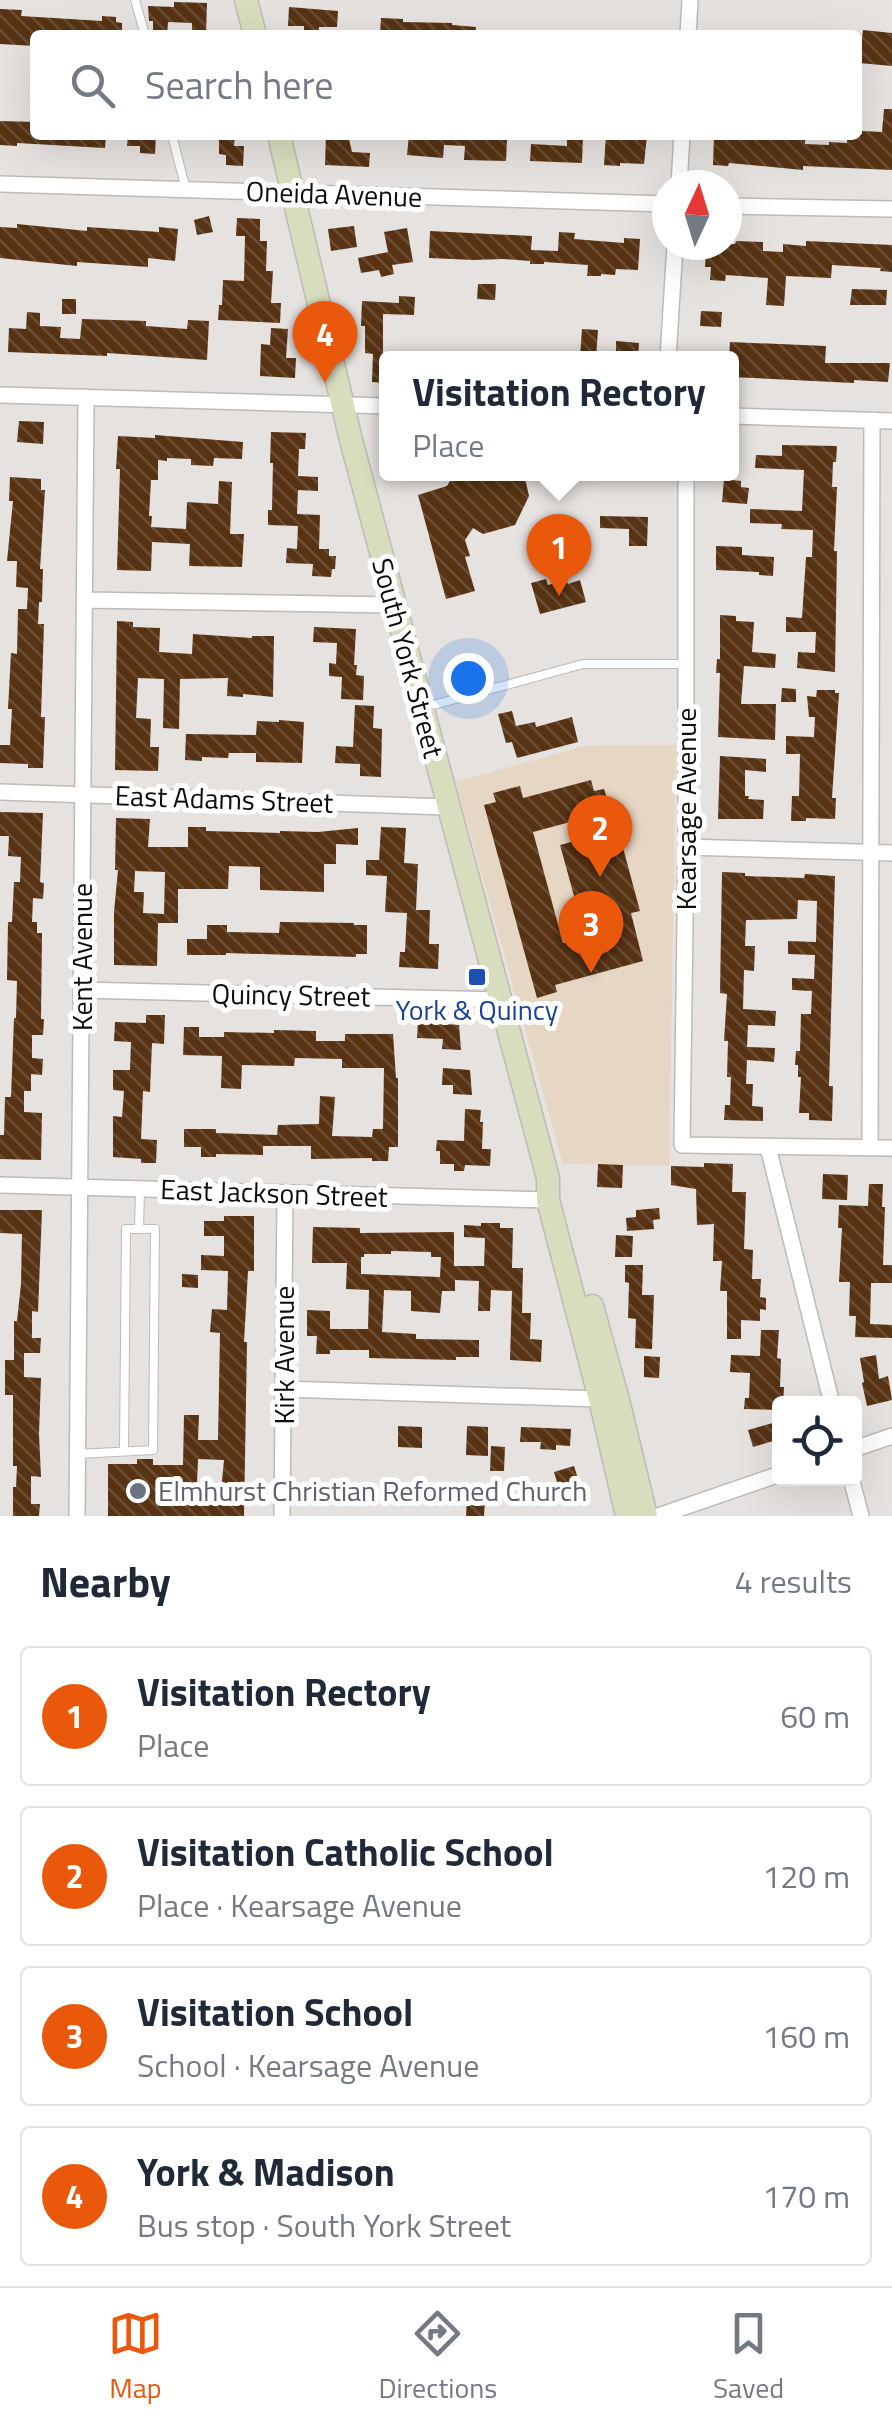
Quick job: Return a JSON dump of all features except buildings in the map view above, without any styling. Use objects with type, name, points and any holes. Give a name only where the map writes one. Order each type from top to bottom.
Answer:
[{"type":"main road","points":[[246,0],[254,30]]},
{"type":"main road","name":"South York Street","points":[[280,140],[343,405],[500,1000],[627,1516]]},
{"type":"main road","name":"South York Street","points":[[548,1189],[561,1197],[646,1516]]},
{"type":"street","points":[[688,30],[690,0]]},
{"type":"street","points":[[680,170],[682,140]]},
{"type":"street","name":"Oneida Avenue","points":[[0,184],[652,204]]},
{"type":"street","points":[[742,206],[892,209]]},
{"type":"street","points":[[668,351],[674,260]]},
{"type":"street","points":[[0,395],[379,406]]},
{"type":"street","name":"Kent Avenue","points":[[78,1516],[86,397]]},
{"type":"street","points":[[739,416],[892,421]]},
{"type":"street","points":[[870,1148],[872,420]]},
{"type":"street","name":"Kearsage Avenue","points":[[686,481],[682,1145],[768,1146]]},
{"type":"street","points":[[85,600],[394,605]]},
{"type":"street","name":"East Adams Street","points":[[0,792],[448,806]]},
{"type":"street","points":[[686,847],[892,853]]},
{"type":"street","name":"Quincy Street","points":[[82,990],[500,1000]]},
{"type":"street","points":[[830,1396],[768,1146],[892,1148]]},
{"type":"street","name":"East Jackson Street","points":[[0,1185],[285,1194],[548,1189]]},
{"type":"street","name":"Kirk Avenue","points":[[282,1516],[285,1194]]},
{"type":"street","points":[[284,1389],[600,1399]]},
{"type":"street","points":[[862,1446],[892,1436]]},
{"type":"street","points":[[658,1516],[772,1477]]},
{"type":"street","points":[[853,1486],[861,1516]]},
{"type":"lane","points":[[135,0],[143,30]]},
{"type":"lane","points":[[173,140],[186,190]]},
{"type":"lane","points":[[422,708],[583,664],[686,664]]},
{"type":"lane","points":[[139,1229],[140,1190]]},
{"type":"lane","points":[[78,1454],[153,1450],[156,1229],[126,1229],[124,1450]]},
{"type":"shaded area","points":[[676,745],[669,1166],[563,1164],[456,782],[584,746]]},
{"type":"place","name":"York & Madison","points":[[325,383]]},
{"type":"place","name":"Visitation Rectory","points":[[559,596]]},
{"type":"place","name":"Visitation Catholic School","points":[[600,877]]},
{"type":"place","name":"Visitation School","points":[[591,973]]},
{"type":"place","name":"York & Quincy","points":[[477,977]]},
{"type":"place","name":"Elmhurst Christian Reformed Church","points":[[138,1491]]}]
